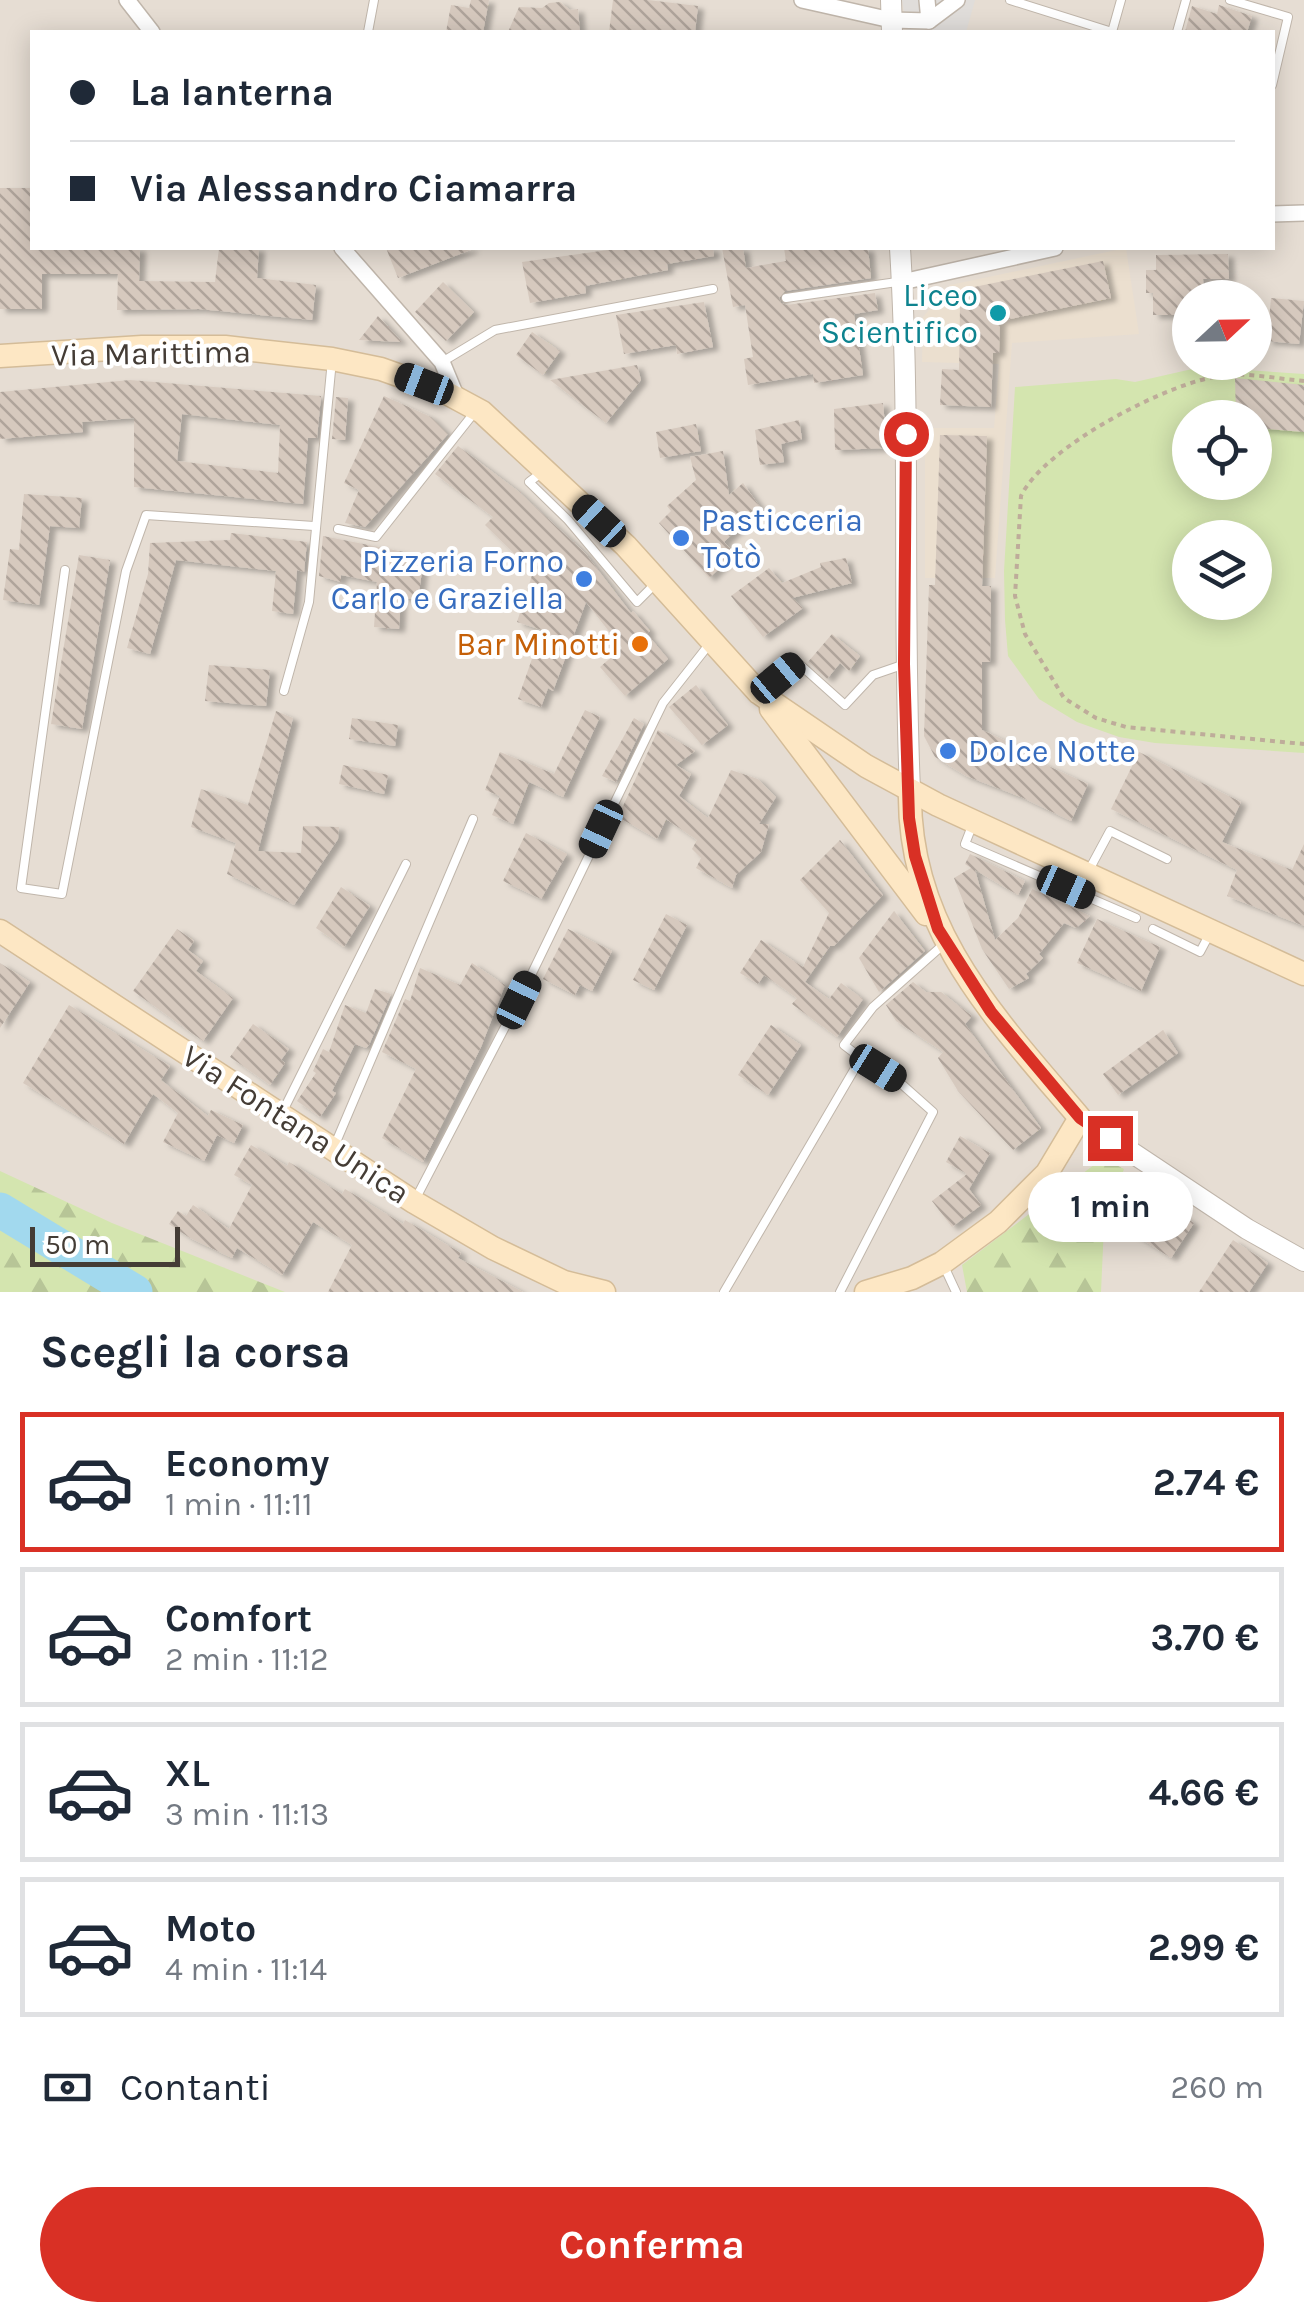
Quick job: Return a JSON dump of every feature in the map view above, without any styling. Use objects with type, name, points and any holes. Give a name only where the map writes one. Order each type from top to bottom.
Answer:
[{"type":"main road","name":"Via Marittima","points":[[0,356],[142,347],[225,347],[332,359],[405,376],[466,403],[544,470],[575,513],[615,536],[759,694],[866,766],[910,790],[1095,885],[1211,931],[1304,974]]},
{"type":"main road","points":[[759,694],[942,936],[991,1012],[1080,1118],[1048,1173],[998,1222],[912,1278],[866,1292]]},
{"type":"main road","points":[[910,790],[915,856],[942,936]]},
{"type":"main road","name":"Via Fontana Unica","points":[[0,931],[414,1202],[564,1282],[604,1292]]},
{"type":"street","points":[[127,0],[150,30]]},
{"type":"street","points":[[802,0],[891,18],[928,21],[957,0]]},
{"type":"street","points":[[927,0],[928,21]]},
{"type":"street","points":[[1275,214],[1304,213]]},
{"type":"street","points":[[344,250],[442,362],[466,403]]},
{"type":"street","points":[[900,250],[906,399],[904,664],[910,790]]},
{"type":"street","points":[[902,282],[1047,250]]},
{"type":"street","points":[[1080,1118],[1247,1229],[1304,1261]]},
{"type":"lane","points":[[368,30],[374,0]]},
{"type":"lane","points":[[1010,0],[1106,30]]},
{"type":"lane","points":[[1113,30],[1121,0]]},
{"type":"lane","points":[[1178,30],[1186,0]]},
{"type":"lane","points":[[1230,0],[1288,17],[1275,72]]},
{"type":"lane","points":[[786,298],[902,282]]},
{"type":"lane","points":[[442,362],[495,330],[713,289]]},
{"type":"lane","points":[[284,691],[309,602],[332,359]]},
{"type":"lane","points":[[338,529],[376,537],[466,403]]},
{"type":"lane","points":[[575,513],[598,555],[637,602],[658,581]]},
{"type":"lane","points":[[64,570],[21,888],[62,894],[126,571],[146,515],[314,526]]},
{"type":"lane","points":[[598,555],[615,536]]},
{"type":"lane","points":[[414,1202],[519,1000],[663,703],[712,640]]},
{"type":"lane","points":[[759,694],[798,662],[845,705],[874,675],[904,664]]},
{"type":"lane","points":[[332,1151],[472,819]]},
{"type":"lane","points":[[1136,918],[1095,885],[1110,831],[1167,859]]},
{"type":"lane","points":[[281,1115],[406,864]]},
{"type":"lane","points":[[1153,929],[1200,952],[1211,931]]},
{"type":"lane","points":[[840,1292],[933,1112],[897,1080],[844,1046],[873,1007],[942,936]]},
{"type":"lane","points":[[724,1292],[861,1058]]},
{"type":"lane","points":[[942,1262],[956,1292]]},
{"type":"path","points":[[1304,381],[1229,375],[1210,378],[1121,414],[1047,462],[1027,482],[1021,496],[1015,596],[1026,634],[1044,668],[1064,698],[1096,718],[1126,727],[1304,744]]},
{"type":"shaded area","points":[[0,0],[1304,0],[1304,1292],[0,1292]]},
{"type":"shaded area","points":[[902,0],[975,0],[967,30],[908,30]]},
{"type":"shaded area","points":[[1126,250],[1139,334],[1012,343],[995,578],[925,578],[925,428],[994,428],[999,364],[922,362],[923,317],[950,285]]},
{"type":"green space","points":[[1272,372],[1304,374],[1304,753],[1119,737],[1077,722],[1039,699],[1008,656],[1004,571],[1015,387],[1116,379],[1135,382],[1172,374],[1172,380],[1272,380]]},
{"type":"green space","points":[[1103,1158],[1124,1169],[1104,1226],[1101,1292],[967,1292],[962,1265]]},
{"type":"green space","points":[[0,1171],[112,1223],[285,1292],[0,1292]]},
{"type":"building","points":[[471,0],[489,0],[483,30],[446,30],[451,5],[469,8]]},
{"type":"building","points":[[613,0],[698,6],[695,30],[609,30]]},
{"type":"building","points":[[560,2],[570,10],[578,9],[580,30],[509,30],[519,7],[542,8]]},
{"type":"building","points":[[1219,5],[1252,16],[1248,30],[1186,30],[1192,6],[1217,14]]},
{"type":"building","points":[[0,188],[30,188],[30,250],[140,250],[139,281],[215,282],[219,250],[259,250],[257,278],[316,285],[312,320],[199,309],[117,310],[118,274],[42,274],[42,309],[0,309]]},
{"type":"building","points":[[387,250],[470,250],[398,278]]},
{"type":"building","points":[[608,250],[713,250],[714,256],[667,264],[668,270],[585,286],[586,293],[530,303],[522,262]]},
{"type":"building","points":[[722,250],[743,250],[746,268],[786,261],[784,250],[868,250],[871,278],[785,291],[779,298],[787,305],[875,293],[878,310],[854,314],[863,375],[814,383],[813,374],[748,385],[744,359],[753,357],[745,305],[733,307]]},
{"type":"building","points":[[1228,254],[1229,279],[1172,280],[1172,315],[1153,315],[1153,293],[1146,293],[1146,270],[1156,270],[1156,255]]},
{"type":"building","name":"Liceo Scientifico","points":[[1103,261],[1111,298],[1000,321],[999,353],[993,353],[991,407],[940,405],[942,369],[959,370],[960,306],[974,287]]},
{"type":"building","points":[[443,282],[474,312],[446,341],[415,312]]},
{"type":"building","points":[[1272,298],[1304,301],[1299,344],[1272,341]]},
{"type":"building","points":[[704,302],[713,347],[677,354],[676,345],[624,354],[616,315]]},
{"type":"building","points":[[378,316],[402,342],[359,340]]},
{"type":"building","points":[[532,332],[560,351],[543,375],[516,355]]},
{"type":"building","points":[[637,365],[641,380],[606,423],[550,380]]},
{"type":"building","points":[[130,380],[321,396],[317,438],[308,438],[303,504],[134,487],[134,418],[82,422],[83,432],[0,439],[0,392]],"holes":[[[182,414],[280,425],[278,473],[177,461]]]},
{"type":"building","points":[[1235,380],[1304,385],[1304,432],[1272,429],[1272,400],[1236,400]]},
{"type":"building","points":[[384,396],[431,417],[448,434],[365,527],[345,523],[359,490],[344,483]]},
{"type":"building","points":[[336,397],[348,398],[345,440],[332,439]]},
{"type":"building","points":[[883,403],[887,448],[835,450],[834,409]]},
{"type":"building","points":[[799,420],[802,439],[781,444],[784,462],[760,465],[755,430]]},
{"type":"building","points":[[696,424],[701,451],[660,458],[656,432]]},
{"type":"building","points":[[940,435],[987,436],[982,586],[991,586],[990,662],[982,662],[982,730],[1028,751],[1026,756],[1088,784],[1071,821],[966,776],[935,757],[924,736],[929,585],[935,585]]},
{"type":"building","points":[[458,446],[518,491],[585,553],[631,613],[650,631],[647,634],[668,659],[625,696],[600,667],[622,648],[586,602],[553,691],[548,688],[541,707],[518,699],[542,630],[517,622],[533,572],[485,525],[493,517],[435,474]]},
{"type":"building","points":[[723,451],[729,495],[743,483],[760,507],[724,542],[735,554],[709,578],[659,523],[671,511],[667,506],[696,480],[690,457]]},
{"type":"building","points":[[24,494],[82,498],[79,528],[50,526],[39,605],[3,600],[10,549],[19,550]]},
{"type":"building","points":[[231,533],[307,542],[304,572],[297,570],[293,614],[272,611],[276,571],[176,560],[150,654],[127,648],[148,574],[150,543],[230,540]]},
{"type":"building","points":[[323,536],[424,556],[418,600],[401,597],[399,629],[374,627],[377,582],[341,575],[341,582],[319,576]]},
{"type":"building","points":[[79,555],[110,560],[82,729],[51,724]]},
{"type":"building","points":[[846,558],[852,583],[792,598],[803,608],[763,637],[731,596],[769,568],[782,583],[821,567],[820,563]]},
{"type":"building","points":[[832,634],[860,656],[849,671],[840,663],[827,679],[808,662]]},
{"type":"building","points":[[209,665],[270,670],[266,706],[205,701]]},
{"type":"building","points":[[696,685],[728,725],[702,745],[669,707]]},
{"type":"building","points":[[585,710],[600,717],[563,797],[529,782],[513,824],[492,815],[500,796],[485,790],[500,752],[554,774]]},
{"type":"building","points":[[276,711],[293,718],[258,851],[301,853],[303,826],[339,827],[338,839],[294,905],[227,874],[236,843],[191,827],[201,789],[248,805]]},
{"type":"building","points":[[352,718],[398,725],[395,746],[349,739]]},
{"type":"building","points":[[634,718],[644,724],[616,782],[602,776]]},
{"type":"building","points":[[658,730],[695,751],[676,765],[691,774],[679,796],[708,818],[731,770],[758,779],[776,797],[759,824],[769,824],[761,852],[736,875],[732,888],[696,868],[701,858],[692,849],[697,840],[666,819],[657,839],[618,817]]},
{"type":"building","points":[[1139,752],[1241,802],[1222,842],[1292,870],[1304,844],[1304,926],[1227,896],[1237,870],[1111,809]]},
{"type":"building","points":[[343,765],[388,775],[384,794],[339,784]]},
{"type":"building","points":[[526,833],[567,854],[541,899],[503,881]]},
{"type":"building","points":[[840,840],[883,895],[830,946],[805,982],[829,999],[841,983],[863,999],[837,1037],[792,1004],[797,998],[764,975],[758,984],[740,973],[761,940],[803,967],[829,913],[800,880]]},
{"type":"building","points":[[970,854],[1025,881],[1018,895],[975,870],[995,940],[1018,918],[1032,889],[1090,916],[1076,928],[1064,923],[1039,954],[1043,958],[1026,974],[1029,978],[1009,989],[982,949],[954,878],[971,868],[965,864]]},
{"type":"building","points":[[341,887],[370,906],[344,947],[316,928]]},
{"type":"building","points":[[894,911],[925,951],[879,992],[859,958]]},
{"type":"building","points":[[666,914],[687,925],[654,990],[633,980]]},
{"type":"building","points":[[1097,919],[1160,947],[1141,991],[1077,963]]},
{"type":"building","points":[[177,929],[194,941],[188,950],[203,961],[196,971],[233,998],[203,1041],[133,991]]},
{"type":"building","points":[[568,929],[612,951],[592,991],[580,985],[575,995],[543,979]]},
{"type":"building","points":[[0,963],[30,982],[0,1028]]},
{"type":"building","points":[[472,963],[505,985],[481,1047],[423,1162],[382,1138],[416,1069],[382,1052],[405,999],[410,1001],[420,968],[460,985]]},
{"type":"building","points":[[913,982],[926,992],[941,992],[972,1016],[965,1024],[1041,1128],[1013,1150],[958,1091],[938,1058],[943,1052],[896,1021],[886,1005]]},
{"type":"building","points":[[375,989],[391,994],[369,1045],[366,1048],[355,1044],[332,1091],[336,1093],[320,1117],[297,1101],[316,1073],[313,1071],[323,1049],[329,1052],[345,1005],[366,1013]]},
{"type":"building","points":[[69,1005],[170,1066],[161,1080],[208,1116],[211,1110],[243,1125],[234,1143],[217,1135],[204,1161],[163,1142],[178,1113],[153,1094],[124,1144],[23,1083]]},
{"type":"building","points":[[253,1024],[289,1049],[270,1085],[230,1057]]},
{"type":"building","points":[[771,1025],[801,1045],[768,1095],[738,1075]]},
{"type":"building","points":[[1163,1030],[1178,1053],[1118,1095],[1103,1074]]},
{"type":"building","points":[[960,1136],[990,1153],[969,1189],[981,1205],[952,1227],[932,1201],[967,1174],[946,1162]]},
{"type":"building","points":[[251,1145],[287,1166],[289,1162],[342,1194],[345,1189],[403,1224],[405,1220],[461,1253],[458,1258],[523,1292],[328,1292],[352,1245],[313,1222],[282,1275],[237,1248],[232,1258],[169,1224],[178,1211],[186,1216],[193,1205],[229,1229],[252,1185],[234,1175]]},
{"type":"building","points":[[1138,1187],[1194,1223],[1171,1258],[1116,1223]]},
{"type":"building","points":[[1233,1240],[1268,1263],[1249,1292],[1199,1292]]},
{"type":"waterway","points":[[0,1210],[135,1292]]},
{"type":"place","name":"Liceo Scientifico","points":[[998,313]]},
{"type":"place","name":"Pasticceria Totò","points":[[681,538]]},
{"type":"place","name":"Pizzeria Forno Carlo e Graziella","points":[[584,579]]},
{"type":"place","name":"Bar Minotti","points":[[640,644]]},
{"type":"place","name":"Dolce Notte","points":[[948,751]]},
{"type":"route","points":[[906,434],[904,664],[909,818],[915,856],[938,929],[991,1012],[1080,1118],[1110,1138]]}]
